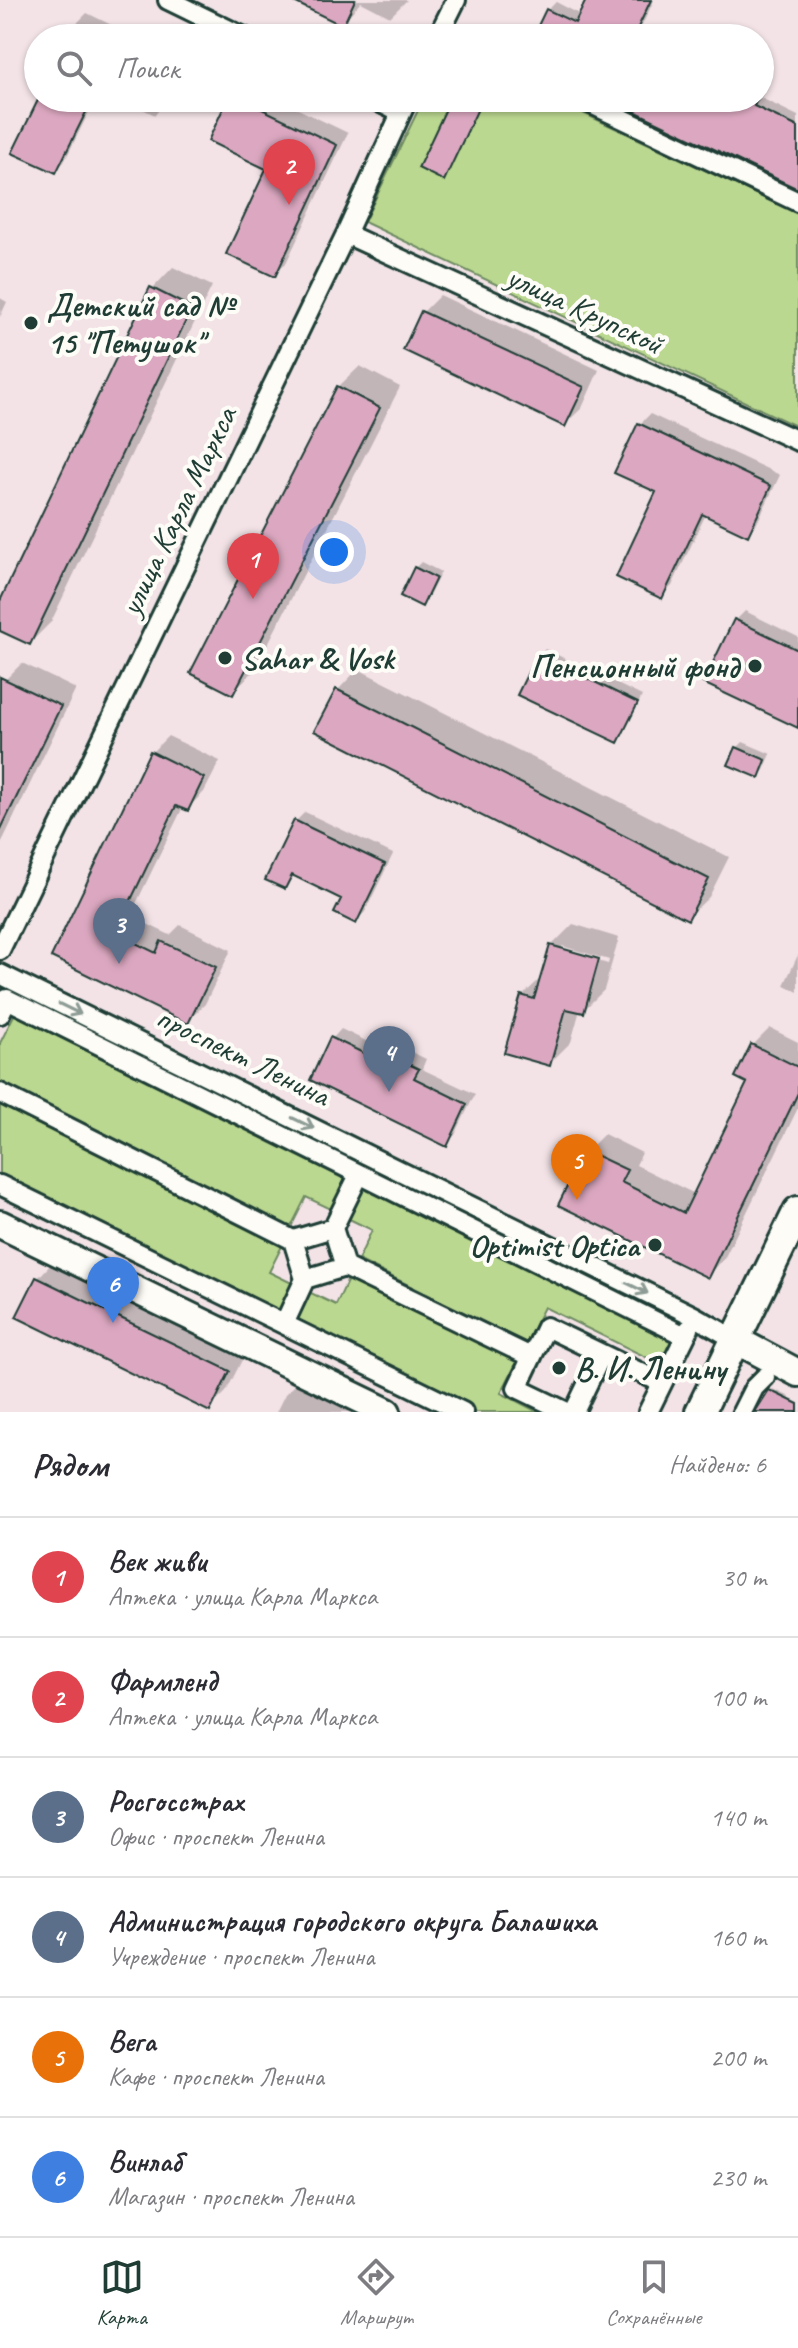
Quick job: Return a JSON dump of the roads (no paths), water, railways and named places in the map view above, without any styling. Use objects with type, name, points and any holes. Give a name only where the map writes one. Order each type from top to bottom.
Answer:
[{"type":"main road","points":[[700,1412],[798,1211]]},
{"type":"street","points":[[168,0],[217,24]]},
{"type":"street","points":[[444,24],[456,0]]},
{"type":"street","name":"улица Карла Маркса","points":[[0,950],[346,234],[401,112]]},
{"type":"street","points":[[608,112],[798,202]]},
{"type":"street","name":"улица Крупской","points":[[346,234],[798,441]]},
{"type":"street","name":"проспект Ленина","points":[[0,974],[694,1316],[798,1373]]},
{"type":"street","points":[[0,1014],[7,999],[686,1341],[648,1412]]},
{"type":"street","points":[[0,1093],[293,1240],[333,1228]]},
{"type":"street","points":[[345,1267],[333,1228],[359,1175]]},
{"type":"street","points":[[0,1185],[463,1412]]},
{"type":"street","points":[[0,1224],[387,1412]]},
{"type":"street","points":[[284,1324],[305,1279],[293,1240]]},
{"type":"street","points":[[305,1279],[345,1267],[531,1357]]},
{"type":"street","points":[[567,1412],[517,1388],[546,1327],[662,1383]]},
{"type":"street","points":[[574,1412],[602,1354]]},
{"type":"street","points":[[742,1412],[754,1388],[765,1377]]},
{"type":"place","name":"Фармленд","points":[[289,205]]},
{"type":"place","name":"Детский сад № 15 \"Петушок\"","points":[[31,323]]},
{"type":"place","name":"Век живи","points":[[253,599]]},
{"type":"place","name":"Sahar & Vosk","points":[[225,658]]},
{"type":"place","name":"Пенсионный фонд","points":[[755,666]]},
{"type":"place","name":"Росгосстрах","points":[[119,964]]},
{"type":"place","name":"Администрация городского округа Балашиха","points":[[389,1092]]},
{"type":"place","name":"Вега","points":[[577,1200]]},
{"type":"place","name":"Optimist Optica","points":[[655,1245]]},
{"type":"place","name":"Винлаб","points":[[113,1323]]},
{"type":"place","name":"В. И. Ленину","points":[[559,1368]]}]
